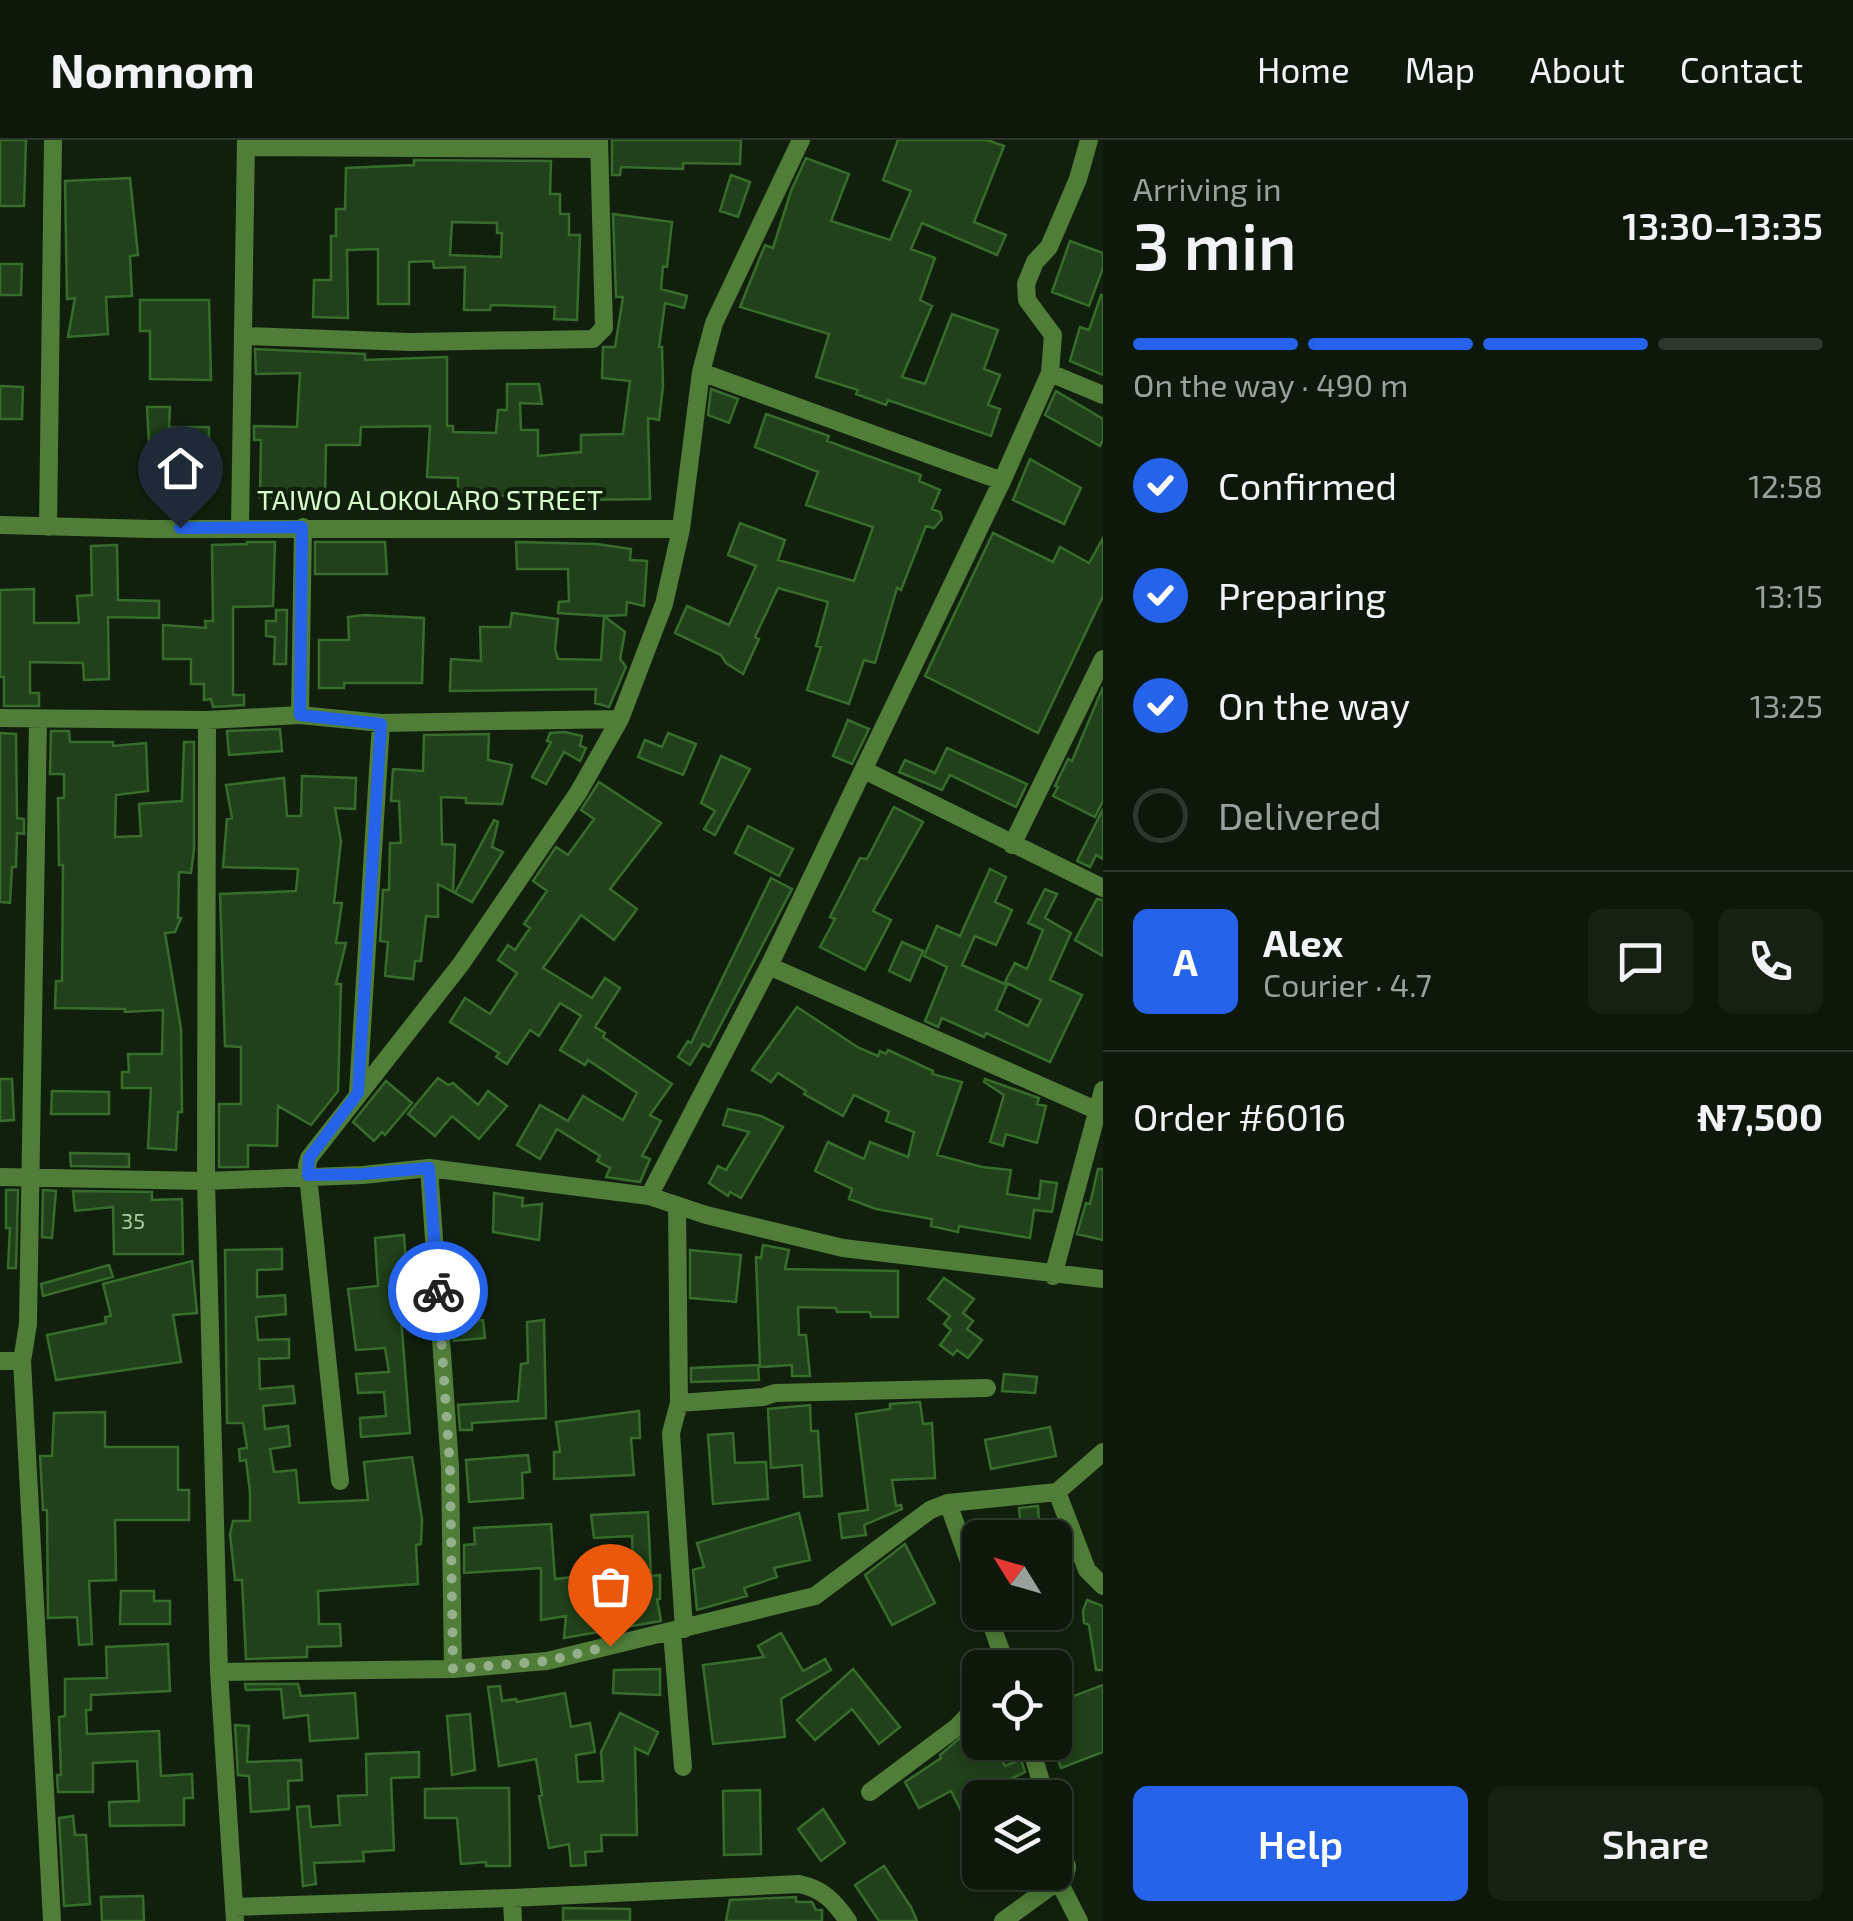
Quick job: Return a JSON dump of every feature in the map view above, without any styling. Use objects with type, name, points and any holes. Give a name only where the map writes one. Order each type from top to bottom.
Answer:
[{"type":"street","points":[[48,527],[53,140]]},
{"type":"street","points":[[650,1196],[769,966],[942,599],[1002,482],[1050,373],[1053,335],[1027,300],[1026,284],[1035,262],[1049,247],[1078,179],[1089,140]]},
{"type":"street","points":[[340,1480],[309,1158],[461,964],[578,792],[620,719],[664,604],[680,529],[701,372],[714,323],[800,141]]},
{"type":"street","points":[[240,526],[246,143],[599,144],[604,328],[593,338],[410,342],[245,336]]},
{"type":"street","points":[[701,372],[1002,482]]},
{"type":"street","points":[[1050,373],[1103,395]]},
{"type":"street","name":"TAIWO ALOKOLARO STREET","points":[[0,525],[680,529]]},
{"type":"street","points":[[300,715],[302,527]]},
{"type":"street","points":[[1012,845],[1103,658]]},
{"type":"street","points":[[0,718],[207,720],[300,715],[381,724],[620,719]]},
{"type":"street","points":[[38,719],[28,1324],[22,1361],[52,1921]]},
{"type":"street","points":[[207,720],[206,1180],[219,1672],[235,1914],[799,1884],[817,1888],[834,1901],[848,1921]]},
{"type":"street","points":[[358,1093],[381,724]]},
{"type":"street","points":[[864,770],[1103,888]]},
{"type":"street","points":[[769,966],[1096,1110]]},
{"type":"street","points":[[1052,1276],[1103,1090]]},
{"type":"street","points":[[0,1177],[206,1180],[429,1168],[650,1196],[706,1215],[843,1248],[1052,1276],[1103,1279]]},
{"type":"street","points":[[429,1168],[450,1467],[453,1669]]},
{"type":"street","points":[[677,1205],[680,1403],[670,1433],[683,1768]]},
{"type":"street","points":[[0,1361],[22,1361]]},
{"type":"street","points":[[680,1403],[763,1397],[775,1392],[987,1388]]},
{"type":"street","points":[[219,1672],[453,1669],[547,1661],[678,1631],[815,1596],[930,1510],[948,1503],[1058,1492],[1103,1452]]},
{"type":"street","points":[[1058,1492],[1087,1570],[1103,1586]]},
{"type":"street","points":[[948,1503],[962,1542]]},
{"type":"street","points":[[870,1792],[962,1722]]},
{"type":"street","points":[[1003,1921],[1048,1890]]},
{"type":"street","points":[[1064,1890],[1078,1921]]},
{"type":"street","points":[[512,1898],[512,1921]]},
{"type":"building","points":[[0,140],[26,140],[24,206],[0,206]]},
{"type":"building","points":[[612,140],[741,140],[740,164],[683,163],[683,169],[621,167],[620,175],[612,175]]},
{"type":"building","points":[[898,140],[987,140],[1004,146],[974,222],[1006,235],[997,255],[922,223],[911,249],[935,258],[920,300],[932,306],[902,377],[925,384],[952,314],[998,330],[984,369],[1000,375],[988,405],[1000,409],[991,436],[888,400],[886,405],[856,394],[858,390],[816,377],[829,334],[740,307],[765,245],[773,248],[806,158],[849,174],[831,221],[890,240],[911,191],[883,180]]},
{"type":"building","points":[[414,160],[551,161],[550,194],[560,194],[560,214],[569,214],[569,235],[580,235],[577,320],[554,319],[555,307],[491,305],[490,310],[464,310],[465,267],[434,268],[433,261],[409,262],[409,304],[378,304],[378,249],[347,250],[348,318],[313,317],[314,280],[331,280],[331,236],[336,236],[336,209],[345,209],[346,168],[414,165]],"holes":[[[452,222],[497,223],[497,233],[502,233],[501,257],[450,255]]]},
{"type":"building","points":[[731,175],[750,182],[738,217],[720,211]]},
{"type":"building","points":[[130,178],[138,255],[130,256],[132,296],[106,297],[108,334],[68,337],[75,298],[67,299],[65,181]]},
{"type":"building","points":[[613,214],[672,222],[661,289],[687,296],[684,308],[665,303],[659,347],[663,386],[659,420],[648,418],[650,499],[579,500],[552,505],[552,494],[496,496],[458,492],[458,478],[427,477],[430,426],[361,427],[360,445],[326,445],[325,494],[284,493],[284,498],[260,498],[261,440],[254,440],[254,426],[297,427],[300,373],[256,374],[255,349],[365,354],[365,360],[447,357],[447,426],[453,426],[453,432],[496,433],[498,410],[507,410],[507,384],[539,384],[542,404],[520,403],[521,430],[538,430],[538,456],[581,452],[581,435],[623,434],[630,381],[602,378],[603,347],[615,347],[623,297],[616,297]]},
{"type":"building","points":[[1070,241],[1103,253],[1103,268],[1089,306],[1052,292]]},
{"type":"building","points":[[0,264],[22,264],[21,295],[0,295]]},
{"type":"building","points":[[1101,295],[1103,375],[1070,361],[1080,327],[1089,330]]},
{"type":"building","points":[[140,300],[209,300],[211,380],[150,379],[150,331],[140,331]]},
{"type":"building","points":[[0,386],[23,387],[22,419],[0,419]]},
{"type":"building","points":[[711,389],[738,399],[729,423],[708,415]]},
{"type":"building","points":[[1056,391],[1103,419],[1100,446],[1045,415]]},
{"type":"building","points":[[147,407],[170,407],[169,427],[209,427],[209,483],[151,482]]},
{"type":"building","points":[[766,414],[921,475],[919,481],[940,490],[932,509],[940,512],[942,519],[934,528],[926,526],[901,590],[897,588],[875,663],[864,660],[849,704],[807,690],[821,647],[816,646],[828,602],[778,588],[743,674],[721,655],[675,633],[687,606],[729,625],[756,566],[728,555],[740,523],[785,540],[778,560],[854,581],[873,527],[806,505],[818,472],[755,447]]},
{"type":"building","points":[[1030,459],[1081,488],[1064,524],[1013,500]]},
{"type":"building","points":[[993,533],[1053,562],[1060,547],[1089,563],[1103,538],[1103,596],[1038,733],[925,676]]},
{"type":"building","points":[[275,542],[273,606],[233,607],[233,695],[244,695],[244,705],[213,707],[211,699],[204,700],[204,684],[191,684],[191,659],[163,659],[163,625],[206,628],[205,621],[213,621],[212,545]]},
{"type":"building","points":[[315,542],[385,542],[387,574],[315,574]]},
{"type":"building","points":[[516,542],[631,549],[630,560],[647,561],[644,606],[627,602],[626,615],[558,613],[559,602],[569,601],[568,569],[517,569]]},
{"type":"building","points":[[117,545],[118,600],[159,601],[159,618],[108,617],[109,679],[84,680],[83,663],[30,662],[30,693],[39,693],[39,706],[4,706],[0,590],[34,589],[34,623],[79,623],[77,596],[92,595],[91,546]]},
{"type":"building","points":[[276,610],[287,610],[286,664],[274,664],[275,637],[266,636],[266,621],[276,621]]},
{"type":"building","points":[[512,613],[558,619],[558,659],[601,660],[604,616],[625,632],[620,659],[626,667],[609,707],[595,703],[596,689],[450,691],[451,659],[481,661],[480,627],[510,627]]},
{"type":"building","points":[[348,617],[424,618],[422,683],[344,683],[344,688],[319,688],[319,640],[349,640]]},
{"type":"building","points":[[1103,687],[1103,801],[1095,817],[1053,796]]},
{"type":"building","points":[[848,720],[869,729],[852,764],[833,756]]},
{"type":"building","points":[[280,729],[282,751],[229,755],[227,731]]},
{"type":"building","points":[[51,731],[69,731],[70,742],[113,742],[113,746],[146,743],[148,791],[116,795],[115,837],[141,836],[139,804],[182,801],[184,742],[194,742],[191,873],[179,872],[181,918],[175,932],[165,933],[181,1029],[182,1112],[178,1112],[176,1150],[148,1148],[151,1088],[122,1088],[122,1072],[129,1072],[128,1054],[162,1054],[163,1010],[55,1008],[56,981],[62,981],[63,865],[59,865],[58,798],[64,798],[64,774],[50,774]]},
{"type":"building","points":[[0,733],[16,734],[17,818],[24,819],[24,834],[17,833],[10,903],[0,902]]},
{"type":"building","points":[[550,733],[582,736],[580,746],[586,748],[580,761],[564,752],[546,784],[532,777],[551,742],[547,741]]},
{"type":"building","points":[[668,733],[696,744],[683,775],[638,757],[645,740],[662,747]]},
{"type":"building","points":[[489,734],[488,760],[512,765],[502,804],[466,803],[466,798],[441,797],[442,844],[455,845],[453,892],[438,884],[438,917],[426,916],[421,961],[415,961],[413,979],[385,976],[388,942],[380,941],[383,890],[389,890],[390,843],[401,843],[399,801],[391,801],[393,769],[423,771],[424,735]]},
{"type":"building","points":[[947,748],[1027,784],[1016,807],[950,775],[942,790],[899,772],[905,760],[935,773]]},
{"type":"building","points":[[721,756],[750,769],[715,835],[704,829],[715,811],[701,803]]},
{"type":"building","points":[[302,776],[356,778],[355,809],[335,808],[341,841],[334,903],[342,903],[336,943],[346,943],[336,984],[341,984],[338,1091],[311,1125],[278,1106],[277,1146],[248,1145],[248,1167],[219,1167],[219,1104],[241,1104],[241,1047],[225,1046],[220,894],[296,891],[298,869],[223,867],[227,819],[232,818],[226,785],[284,778],[287,816],[301,816]]},
{"type":"building","points":[[599,782],[661,823],[610,889],[637,909],[614,940],[581,915],[543,968],[592,998],[605,978],[620,988],[595,1027],[605,1033],[603,1037],[672,1084],[650,1115],[661,1121],[642,1156],[650,1159],[640,1182],[606,1177],[610,1168],[597,1161],[600,1156],[557,1129],[540,1159],[517,1145],[540,1105],[568,1121],[583,1096],[623,1120],[637,1093],[588,1060],[585,1065],[560,1050],[581,1016],[560,1003],[539,1036],[530,1030],[507,1064],[496,1057],[499,1053],[450,1022],[465,998],[490,1014],[517,973],[498,960],[508,945],[515,950],[530,928],[524,924],[547,891],[533,881],[556,847],[568,855],[594,819],[581,810]]},
{"type":"building","points":[[894,807],[923,822],[873,911],[891,920],[865,970],[820,947],[835,919],[830,917],[860,858],[867,859]]},
{"type":"building","points":[[1103,809],[1103,859],[1096,855],[1090,867],[1077,861]]},
{"type":"building","points":[[494,820],[498,822],[492,847],[503,852],[472,902],[455,893]]},
{"type":"building","points":[[748,826],[793,849],[779,876],[735,853]]},
{"type":"building","points":[[990,869],[1006,877],[995,902],[1012,910],[996,945],[975,936],[962,965],[1007,985],[996,1010],[1028,1026],[1041,1000],[1005,982],[1015,963],[1027,969],[1043,930],[1028,923],[1045,889],[1057,894],[1045,918],[1071,933],[1050,980],[1082,995],[1050,1062],[942,1018],[938,1027],[925,1021],[947,967],[924,956],[937,926],[960,936]]},
{"type":"building","points":[[771,878],[792,889],[709,1047],[703,1044],[690,1065],[678,1057],[688,1041],[691,1043]]},
{"type":"building","points":[[1097,899],[1103,900],[1103,956],[1075,940]]},
{"type":"building","points":[[902,942],[923,951],[910,981],[889,971]]},
{"type":"building","points":[[797,1007],[859,1048],[878,1056],[880,1051],[886,1054],[888,1050],[933,1071],[932,1074],[962,1082],[937,1155],[1011,1170],[1007,1194],[1039,1199],[1041,1181],[1057,1183],[1052,1212],[1034,1210],[1030,1238],[959,1226],[958,1232],[931,1226],[932,1219],[876,1209],[849,1199],[852,1189],[815,1171],[828,1142],[864,1159],[870,1142],[908,1157],[914,1132],[886,1121],[889,1112],[854,1095],[843,1116],[804,1094],[806,1091],[778,1073],[771,1082],[752,1070]]},
{"type":"building","points":[[438,1078],[448,1085],[453,1083],[478,1105],[488,1091],[507,1106],[479,1139],[452,1116],[435,1136],[408,1114]]},
{"type":"building","points":[[0,1079],[12,1079],[14,1120],[0,1121]]},
{"type":"building","points":[[985,1079],[1039,1098],[1037,1104],[1046,1106],[1037,1143],[1006,1134],[1003,1146],[990,1142],[1004,1095]]},
{"type":"building","points":[[386,1081],[412,1103],[385,1135],[382,1132],[374,1141],[353,1122]]},
{"type":"building","points":[[52,1091],[109,1092],[109,1114],[51,1114]]},
{"type":"building","points":[[728,1109],[761,1116],[783,1127],[741,1198],[730,1192],[728,1196],[709,1183],[718,1166],[726,1170],[749,1132],[723,1125]]},
{"type":"building","points":[[70,1153],[129,1154],[129,1167],[71,1166]]},
{"type":"building","points":[[1098,1169],[1103,1169],[1103,1240],[1077,1234],[1086,1203],[1090,1204]]},
{"type":"building","points":[[6,1190],[18,1190],[16,1268],[8,1268],[10,1228],[6,1228]]},
{"type":"building","points":[[43,1190],[56,1191],[52,1238],[42,1237]]},
{"type":"building","points":[[73,1191],[152,1192],[152,1200],[182,1199],[183,1254],[114,1254],[113,1207],[75,1211]]},
{"type":"building","points":[[494,1193],[523,1198],[522,1206],[542,1204],[539,1240],[493,1232]]},
{"type":"building","points":[[404,1235],[406,1265],[397,1266],[410,1433],[361,1437],[360,1418],[386,1416],[384,1392],[358,1393],[356,1374],[389,1372],[385,1348],[356,1350],[348,1289],[378,1286],[375,1238]]},
{"type":"building","points":[[763,1245],[789,1250],[785,1269],[898,1271],[898,1317],[798,1307],[799,1335],[806,1335],[810,1376],[792,1376],[792,1365],[760,1367],[756,1257],[761,1258]]},
{"type":"building","points":[[282,1249],[282,1269],[257,1270],[257,1297],[285,1295],[286,1314],[256,1317],[258,1340],[289,1339],[289,1358],[259,1359],[260,1389],[293,1386],[295,1403],[263,1406],[265,1429],[288,1426],[290,1446],[270,1449],[274,1472],[296,1470],[299,1503],[368,1500],[364,1462],[412,1457],[422,1519],[421,1544],[416,1545],[418,1584],[318,1591],[319,1624],[340,1624],[341,1646],[307,1647],[307,1657],[246,1659],[242,1580],[235,1580],[230,1534],[233,1521],[250,1521],[250,1492],[246,1460],[240,1461],[239,1449],[247,1448],[243,1423],[227,1423],[225,1250]]},
{"type":"building","points":[[690,1250],[741,1255],[736,1302],[690,1298]]},
{"type":"building","points":[[192,1261],[197,1313],[173,1315],[181,1362],[56,1380],[47,1335],[106,1323],[105,1317],[111,1316],[103,1284]]},
{"type":"building","points":[[109,1265],[113,1277],[43,1296],[41,1284]]},
{"type":"building","points":[[944,1278],[974,1299],[963,1313],[973,1321],[967,1329],[982,1340],[968,1358],[957,1350],[953,1355],[940,1345],[951,1330],[944,1324],[950,1316],[928,1299]]},
{"type":"building","points":[[483,1320],[485,1338],[454,1341],[452,1323]]},
{"type":"building","points":[[544,1320],[546,1418],[472,1423],[472,1430],[460,1430],[458,1405],[518,1401],[521,1364],[528,1363],[527,1322]]},
{"type":"building","points":[[758,1365],[759,1380],[691,1382],[691,1368]]},
{"type":"building","points":[[1004,1374],[1037,1377],[1035,1393],[1002,1391]]},
{"type":"building","points":[[920,1402],[923,1424],[932,1423],[935,1478],[892,1480],[896,1506],[901,1505],[902,1509],[864,1525],[866,1535],[842,1538],[839,1514],[868,1510],[856,1414],[890,1409],[890,1404]]},
{"type":"building","points":[[810,1405],[811,1431],[818,1431],[822,1496],[804,1497],[802,1465],[771,1468],[768,1409]]},
{"type":"building","points":[[639,1411],[640,1438],[631,1438],[634,1475],[554,1479],[554,1452],[560,1452],[556,1422]]},
{"type":"building","points":[[105,1412],[105,1447],[178,1447],[178,1490],[189,1490],[189,1520],[115,1520],[116,1580],[89,1581],[92,1644],[79,1645],[77,1617],[48,1618],[47,1510],[43,1510],[40,1456],[52,1456],[54,1413]]},
{"type":"building","points":[[1050,1427],[1056,1456],[991,1469],[985,1440]]},
{"type":"building","points":[[733,1433],[735,1463],[766,1462],[768,1499],[713,1504],[708,1435]]},
{"type":"building","points":[[528,1455],[530,1472],[522,1473],[523,1498],[469,1502],[466,1460]]},
{"type":"building","points":[[1038,1506],[1039,1520],[1020,1520],[1019,1508]]},
{"type":"building","points":[[648,1512],[651,1576],[660,1575],[657,1599],[661,1621],[564,1638],[566,1616],[541,1620],[541,1568],[464,1573],[464,1545],[475,1544],[474,1528],[551,1524],[555,1579],[633,1570],[632,1536],[594,1538],[591,1515]]},
{"type":"building","points":[[799,1513],[810,1560],[774,1568],[777,1577],[744,1588],[747,1596],[697,1610],[693,1570],[704,1567],[697,1543]]},
{"type":"building","points":[[905,1544],[935,1603],[892,1625],[865,1575]]},
{"type":"building","points":[[121,1591],[154,1591],[154,1601],[170,1601],[170,1624],[120,1624]]},
{"type":"building","points":[[1087,1600],[1103,1606],[1103,1670],[1096,1670],[1089,1625],[1084,1623]]},
{"type":"building","points":[[781,1633],[803,1671],[825,1659],[831,1670],[781,1699],[785,1737],[713,1744],[703,1665],[764,1657],[758,1646]]},
{"type":"building","points":[[168,1644],[170,1691],[91,1695],[91,1710],[86,1710],[87,1734],[159,1731],[161,1776],[192,1774],[193,1798],[184,1798],[184,1825],[110,1826],[109,1802],[139,1801],[137,1761],[93,1763],[93,1792],[58,1792],[59,1717],[65,1716],[65,1679],[107,1678],[106,1647]]},
{"type":"building","points":[[660,1669],[660,1695],[613,1693],[614,1670]]},
{"type":"building","points":[[853,1669],[900,1727],[879,1744],[852,1709],[815,1740],[797,1720]]},
{"type":"building","points":[[245,1684],[298,1684],[301,1696],[355,1693],[358,1738],[310,1741],[308,1715],[284,1718],[281,1689],[246,1690]]},
{"type":"building","points":[[1103,1685],[1103,1752],[1061,1768],[1058,1760],[1072,1760],[1072,1697]]},
{"type":"building","points":[[500,1686],[502,1701],[565,1693],[571,1727],[590,1723],[595,1752],[576,1755],[578,1782],[603,1781],[601,1752],[620,1713],[658,1732],[648,1754],[635,1748],[637,1835],[601,1835],[602,1851],[585,1852],[586,1865],[571,1866],[569,1844],[549,1848],[536,1759],[499,1766],[488,1687]]},
{"type":"building","points":[[470,1714],[475,1770],[452,1775],[447,1716]]},
{"type":"building","points":[[235,1725],[249,1726],[247,1762],[301,1760],[302,1780],[288,1781],[289,1809],[251,1812],[249,1776],[238,1775]]},
{"type":"building","points":[[962,1736],[962,1760],[1002,1760],[1005,1766],[1021,1760],[1025,1772],[1008,1780],[962,1780],[962,1813],[951,1791],[919,1808],[905,1782]]},
{"type":"building","points":[[419,1752],[419,1777],[391,1778],[394,1850],[363,1852],[364,1861],[314,1863],[316,1884],[303,1886],[297,1807],[309,1806],[311,1827],[340,1825],[338,1796],[367,1795],[366,1754]]},
{"type":"building","points":[[509,1788],[510,1866],[486,1866],[486,1862],[461,1864],[457,1818],[425,1818],[425,1789]]},
{"type":"building","points":[[760,1790],[761,1854],[724,1855],[723,1791]]},
{"type":"building","points":[[823,1809],[845,1843],[821,1861],[798,1829]]},
{"type":"building","points":[[73,1816],[75,1835],[86,1835],[90,1904],[64,1906],[59,1818]]},
{"type":"building","points":[[884,1866],[917,1921],[879,1921],[855,1885]]},
{"type":"building","points":[[143,1896],[144,1921],[102,1921],[101,1897]]},
{"type":"building","points":[[796,1897],[796,1902],[812,1902],[816,1910],[822,1910],[822,1921],[726,1921],[730,1900]]},
{"type":"building","points":[[563,1908],[630,1909],[630,1921],[563,1921]]},
{"type":"way so far","points":[[438,1291],[450,1467],[453,1669],[547,1661],[610,1646]]},
{"type":"route","points":[[180,528],[302,527],[300,715],[381,724],[358,1093],[307,1166],[308,1175],[429,1168],[438,1291]]}]
